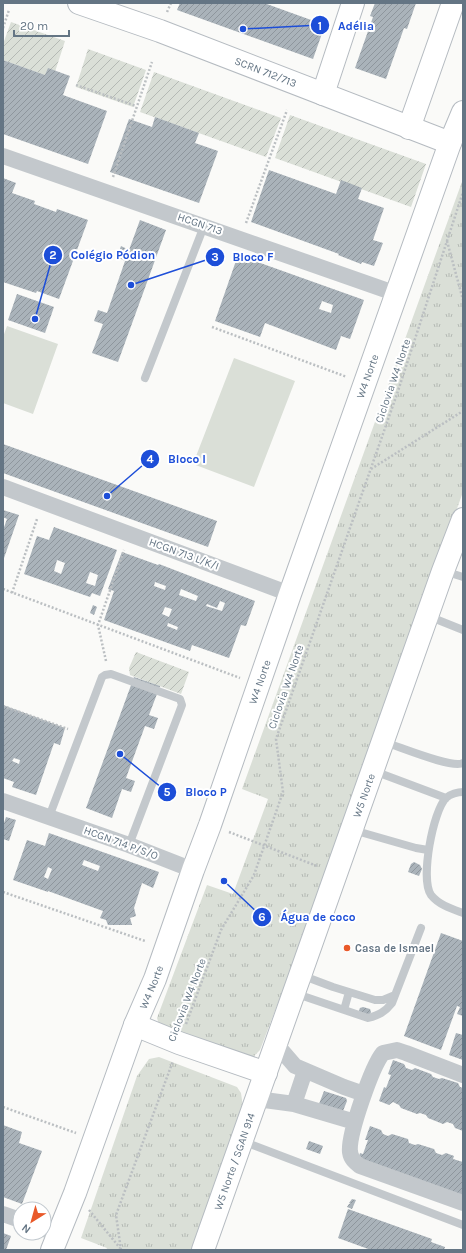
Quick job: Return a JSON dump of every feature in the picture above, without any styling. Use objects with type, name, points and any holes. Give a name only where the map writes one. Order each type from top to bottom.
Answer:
[{"type":"main road","name":"SCRN 712/713","points":[[79,3],[160,32],[450,143]]},
{"type":"main road","points":[[409,128],[453,3]]},
{"type":"main road","points":[[323,94],[348,5]]},
{"type":"main road","name":"W4 Norte","points":[[52,1236],[75,1193],[135,1025],[155,979],[450,143],[463,112]]},
{"type":"main road","name":"W5 Norte","points":[[266,1073],[427,616],[453,574],[462,527]]},
{"type":"main road","points":[[135,1025],[179,1043],[266,1073]]},
{"type":"main road","name":"W5 Norte / SGAN 914","points":[[203,1250],[266,1073]]},
{"type":"street","name":"HCGN 713","points":[[3,156],[397,294]]},
{"type":"street","name":"HCGN 713 L/K/I","points":[[3,487],[290,594]]},
{"type":"street","name":"HCGN 714 P/S/O","points":[[3,801],[129,845],[193,870]]},
{"type":"street","points":[[276,1044],[295,1066],[364,1094]]},
{"type":"street","points":[[463,1075],[397,1050],[383,1053],[378,1058],[364,1094],[355,1122],[350,1150],[355,1163],[368,1170],[463,1204]]},
{"type":"street","points":[[294,1104],[305,1071]]},
{"type":"street","points":[[257,1099],[294,1104],[355,1122]]},
{"type":"lane","points":[[145,378],[204,226]]},
{"type":"lane","points":[[427,616],[463,630]]},
{"type":"lane","points":[[50,817],[102,677],[105,674],[111,674],[180,699],[182,705],[129,845]]},
{"type":"lane","points":[[383,741],[436,760],[460,765],[463,763]]},
{"type":"lane","points":[[373,771],[446,798]]},
{"type":"lane","points":[[463,792],[453,794],[446,798],[439,812],[428,850],[426,868],[426,883],[431,894],[440,903],[463,913]]},
{"type":"lane","points":[[352,830],[428,850]]},
{"type":"lane","points":[[298,984],[344,1010],[368,1018],[378,1015],[386,1010],[395,995],[421,928]]},
{"type":"lane","points":[[298,984],[348,992],[375,1000],[383,1000],[395,995]]},
{"type":"lane","points":[[344,1010],[348,992]]},
{"type":"lane","points":[[241,1141],[463,1225]]},
{"type":"path","points":[[3,28],[9,10]]},
{"type":"path","points":[[111,182],[152,62]]},
{"type":"path","points":[[76,85],[136,106]]},
{"type":"path","points":[[244,230],[286,110]]},
{"type":"path","name":"Ciclovia W4 Norte","points":[[121,1250],[116,1215],[222,930],[254,875],[283,792],[276,739],[398,394],[463,192]]},
{"type":"path","points":[[447,240],[463,300]]},
{"type":"path","points":[[212,327],[349,378]]},
{"type":"path","points":[[371,469],[463,411]]},
{"type":"path","points":[[12,593],[37,519]]},
{"type":"path","points":[[107,666],[98,625],[124,550]]},
{"type":"path","points":[[3,589],[240,678]]},
{"type":"path","points":[[3,706],[71,730]]},
{"type":"path","points":[[210,825],[336,874]]},
{"type":"path","points":[[3,892],[145,941]]},
{"type":"path","points":[[3,1107],[77,1133]]},
{"type":"path","points":[[75,1193],[121,1250]]},
{"type":"green space","points":[[11,22],[65,41],[53,78],[3,60],[3,44]]},
{"type":"green space","points":[[88,49],[146,70],[133,107],[76,87]]},
{"type":"green space","points":[[154,72],[281,118],[266,157],[140,112]]},
{"type":"green space","points":[[290,115],[426,164],[411,207],[275,158]]},
{"type":"green space","points":[[463,179],[463,492],[286,982],[260,1050],[253,1057],[160,1028],[157,1018],[207,885],[233,894],[268,799],[242,789]]},
{"type":"green space","points":[[7,326],[58,344],[33,414],[3,403],[3,337]]},
{"type":"green space","points":[[234,358],[295,381],[254,487],[193,464]]},
{"type":"green space","points":[[136,652],[189,672],[181,694],[130,675],[129,668]]},
{"type":"green space","points":[[159,1057],[237,1087],[241,1093],[243,1107],[191,1250],[106,1250],[107,1248],[81,1238],[137,1076],[149,1059]]},
{"type":"building","points":[[180,3],[264,3],[325,25],[313,59],[177,10]]},
{"type":"building","points":[[375,3],[416,3],[407,29],[404,28],[386,79],[355,68],[373,17],[370,16]]},
{"type":"building","points":[[3,60],[45,75],[48,68],[70,76],[63,95],[107,111],[88,164],[3,134]]},
{"type":"building","points":[[155,117],[199,133],[195,143],[218,151],[199,203],[110,172],[129,119],[152,127]]},
{"type":"building","points":[[269,170],[336,194],[341,180],[362,188],[358,199],[384,208],[373,240],[383,243],[374,266],[362,262],[361,264],[338,255],[339,254],[251,222]]},
{"type":"building","points":[[3,178],[16,183],[12,193],[35,201],[34,204],[56,212],[57,209],[88,220],[59,299],[37,291],[36,293],[3,282]]},
{"type":"building","points":[[140,220],[166,230],[118,362],[92,353],[103,324],[94,321],[98,310],[107,313],[125,261],[117,257],[121,246],[129,250]]},
{"type":"building","points":[[238,255],[364,300],[350,339],[341,336],[336,350],[265,323],[260,337],[215,321]],"holes":[[[322,301],[333,305],[331,313],[319,309]]]},
{"type":"building","points":[[17,294],[54,307],[45,333],[8,320]]},
{"type":"building","points":[[3,444],[217,521],[208,547],[3,473]]},
{"type":"building","points":[[3,510],[19,515],[3,561],[3,530],[7,519],[3,517]]},
{"type":"building","points":[[54,527],[117,550],[100,596],[92,593],[90,597],[24,574],[37,536],[49,540]],"holes":[[[57,560],[65,563],[61,574],[54,571]],[[90,572],[98,575],[95,586],[86,583]]]},
{"type":"building","points":[[122,552],[158,565],[159,564],[255,601],[246,626],[241,625],[229,658],[192,645],[190,651],[104,620],[114,591],[108,589]],"holes":[[[155,582],[166,586],[165,590],[154,586]],[[181,589],[198,596],[196,601],[179,595]],[[220,601],[225,603],[222,611],[206,606],[207,604],[217,608]],[[165,607],[172,609],[169,617],[162,614]],[[168,623],[178,627],[177,630],[167,626]]]},
{"type":"building","points":[[93,605],[97,607],[94,615],[90,613]]},
{"type":"building","points":[[134,677],[160,686],[149,715],[158,718],[154,729],[145,726],[126,778],[135,781],[131,792],[122,789],[112,818],[86,808]]},
{"type":"building","points":[[3,705],[65,728],[60,745],[54,743],[36,795],[12,787],[14,782],[3,778]],"holes":[[[14,758],[20,760],[19,764],[12,761]]]},
{"type":"building","points":[[6,817],[16,820],[9,841],[3,839],[3,826]]},
{"type":"building","points":[[49,833],[159,872],[153,888],[142,883],[134,908],[136,916],[130,918],[132,925],[108,925],[106,920],[100,918],[103,911],[13,880],[27,840],[45,846]],"holes":[[[84,860],[100,866],[98,871],[82,865]],[[48,867],[52,869],[48,879],[44,877]]]},
{"type":"building","points":[[414,862],[420,865],[422,869],[419,876],[408,872],[411,864]]},
{"type":"building","points":[[441,933],[463,941],[463,1016],[457,1014],[460,1007],[457,1006],[441,1050],[404,1036]]},
{"type":"building","points":[[363,1007],[370,1009],[371,1012],[369,1017],[358,1013],[360,1008]]},
{"type":"building","points":[[456,1033],[463,1035],[463,1060],[449,1055]]},
{"type":"building","points":[[393,1060],[404,1064],[406,1068],[412,1070],[415,1068],[431,1074],[433,1077],[458,1083],[460,1087],[463,1088],[463,1131],[455,1128],[453,1124],[447,1122],[443,1124],[428,1118],[426,1115],[420,1113],[417,1114],[401,1108],[393,1102],[389,1105],[379,1101],[384,1087],[386,1088],[391,1075],[388,1074]]},
{"type":"building","points":[[324,1091],[346,1098],[347,1101],[343,1111],[319,1104]]},
{"type":"building","points":[[3,1125],[22,1132],[19,1143],[42,1151],[23,1201],[14,1201],[3,1197]]},
{"type":"building","points":[[370,1126],[381,1130],[383,1134],[388,1136],[392,1134],[408,1139],[409,1143],[434,1149],[436,1153],[442,1155],[446,1153],[454,1156],[453,1159],[463,1162],[463,1205],[356,1167],[360,1153],[363,1154],[368,1140],[365,1140]]},
{"type":"building","points":[[309,1141],[323,1146],[320,1154],[306,1149]]},
{"type":"building","points":[[352,1199],[356,1200],[352,1209],[347,1207],[351,1204],[349,1203]]},
{"type":"building","points":[[348,1209],[432,1239],[431,1242],[445,1247],[444,1250],[371,1250],[338,1238]]},
{"type":"building","points":[[3,1233],[11,1236],[6,1250],[3,1250]]},
{"type":"place","name":"Adélia","points":[[243,29]]},
{"type":"place","name":"Bloco F","points":[[131,285]]},
{"type":"place","name":"Colégio Pódion","points":[[35,319]]},
{"type":"place","name":"Bloco I","points":[[107,496]]},
{"type":"place","name":"Bloco P","points":[[120,754]]},
{"type":"place","name":"Água de coco","points":[[224,881]]},
{"type":"place","name":"Casa de Ismael","points":[[347,948]]}]
